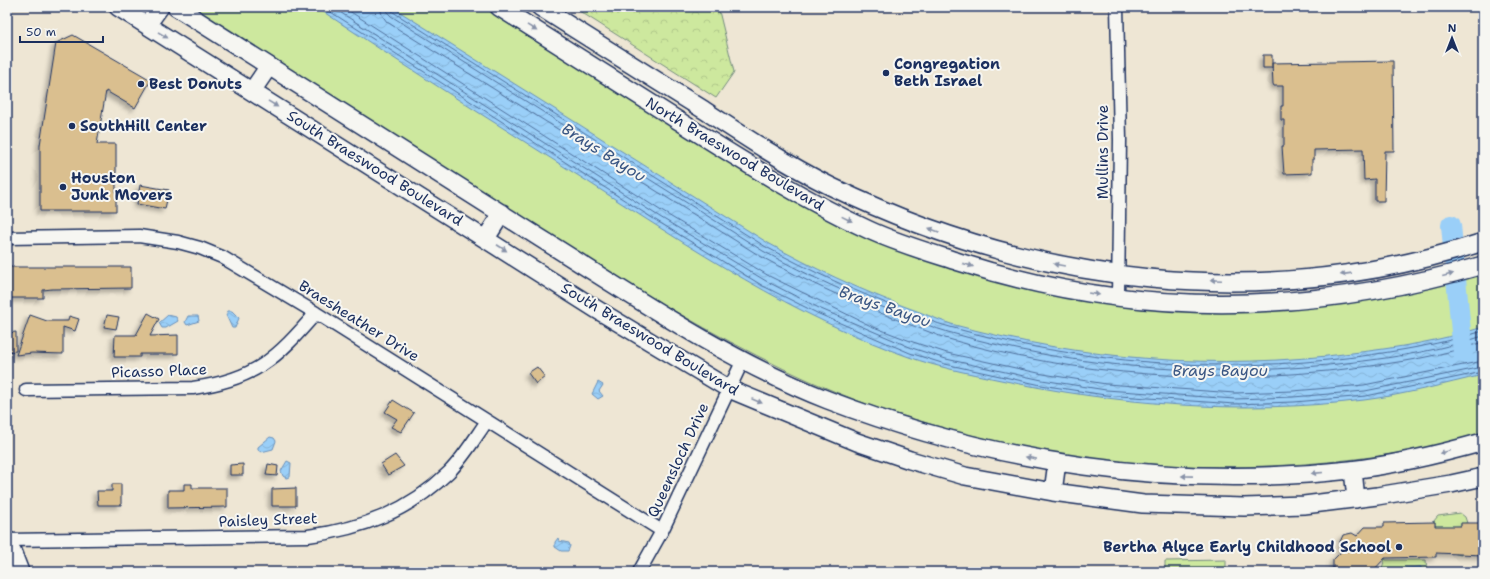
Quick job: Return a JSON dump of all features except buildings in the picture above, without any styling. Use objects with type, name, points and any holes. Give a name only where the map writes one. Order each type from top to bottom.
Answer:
[{"type":"main road","name":"South Braeswood Boulevard","points":[[118,7],[596,308],[729,389],[857,442],[910,460],[965,476],[1053,492],[1143,504],[1192,507],[1297,505],[1356,499],[1451,484],[1483,477]]},
{"type":"main road","points":[[147,25],[160,7]]},
{"type":"main road","name":"South Braeswood Boulevard","points":[[176,7],[720,349],[826,399],[900,426],[980,447],[1057,462],[1166,475],[1282,476],[1353,470],[1415,459],[1483,442]]},
{"type":"main road","name":"North Braeswood Boulevard","points":[[499,7],[784,186],[871,231],[910,246],[982,270],[1093,294],[1192,303],[1253,303],[1310,300],[1377,290],[1417,283],[1481,266]]},
{"type":"main road","name":"North Braeswood Boulevard","points":[[540,7],[727,125],[828,185],[886,212],[993,250],[1053,265],[1118,276],[1177,279],[1297,280],[1373,270],[1412,262],[1478,243]]},
{"type":"main road","points":[[252,91],[269,66]]},
{"type":"main road","points":[[715,144],[727,125]]},
{"type":"main road","points":[[486,238],[502,213]]},
{"type":"main road","points":[[1373,270],[1377,290]]},
{"type":"main road","points":[[1252,280],[1253,303]]},
{"type":"main road","points":[[1053,492],[1057,462]]},
{"type":"main road","points":[[1353,470],[1356,499]]},
{"type":"main road","points":[[7,540],[19,572]]},
{"type":"street","name":"Mullins Drive","points":[[1117,7],[1120,140],[1118,297]]},
{"type":"street","name":"Braesheather Drive","points":[[7,238],[124,236],[159,238],[200,248],[222,257],[316,312],[662,531]]},
{"type":"street","name":"Picasso Place","points":[[26,390],[193,388],[216,385],[238,378],[265,365],[286,347],[316,312]]},
{"type":"street","name":"Queensloch Drive","points":[[639,572],[662,531],[743,360]]},
{"type":"street","name":"Paisley Street","points":[[7,540],[308,536],[339,532],[387,516],[428,490],[454,467],[488,421]]},
{"type":"green space","points":[[191,7],[490,7],[762,179],[1012,285],[1349,302],[1423,289],[1483,273],[1483,435],[1420,450],[1355,459],[1245,467],[1190,466],[1136,463],[1081,457],[1027,448],[973,436],[880,409],[838,393],[783,369],[652,298]]},
{"type":"green space","points":[[573,7],[718,7],[734,72],[716,98]]},
{"type":"green space","points":[[1460,513],[1465,517],[1467,523],[1461,524],[1461,555],[1452,553],[1435,526],[1435,522],[1433,522],[1438,516]]},
{"type":"green space","points":[[1385,558],[1386,560],[1426,560],[1427,572],[1381,572]]},
{"type":"green space","points":[[1226,560],[1226,572],[1165,572],[1165,561]]},
{"type":"water","name":"Brays Bayou","points":[[316,7],[392,7],[768,243],[853,285],[951,324],[1001,336],[1100,354],[1150,359],[1200,361],[1251,361],[1301,358],[1368,351],[1434,340],[1483,327],[1483,375],[1409,392],[1364,400],[1272,407],[1226,407],[1179,405],[1087,395],[985,377],[920,361],[867,341],[825,322],[785,302],[705,256],[418,74]]},
{"type":"water","points":[[228,311],[232,311],[239,318],[235,328],[232,328],[226,315]]},
{"type":"water","points":[[168,315],[176,317],[178,321],[166,328],[162,328],[159,323]]},
{"type":"water","points":[[188,316],[198,316],[199,321],[187,325],[185,322]]},
{"type":"water","points":[[598,382],[603,385],[599,391],[603,396],[598,399],[592,394]]},
{"type":"water","points":[[270,437],[274,438],[276,441],[273,449],[261,452],[258,450],[258,447]]},
{"type":"water","points":[[287,461],[291,463],[290,477],[286,478],[283,476],[281,471]]},
{"type":"water","points":[[558,538],[559,541],[569,543],[570,546],[568,551],[561,551],[555,547],[555,542]]},
{"type":"water","points":[[1421,567],[1421,572],[1405,572],[1405,568]]},
{"type":"waterway","points":[[1451,225],[1463,353]]},
{"type":"place","name":"Congregation Beth Israel","points":[[886,73]]},
{"type":"place","name":"Best Donuts","points":[[141,84]]},
{"type":"place","name":"SouthHill Center","points":[[72,126]]},
{"type":"place","name":"Houston Junk Movers","points":[[63,187]]},
{"type":"place","name":"Bertha Alyce Early Childhood School","points":[[1399,547]]}]
